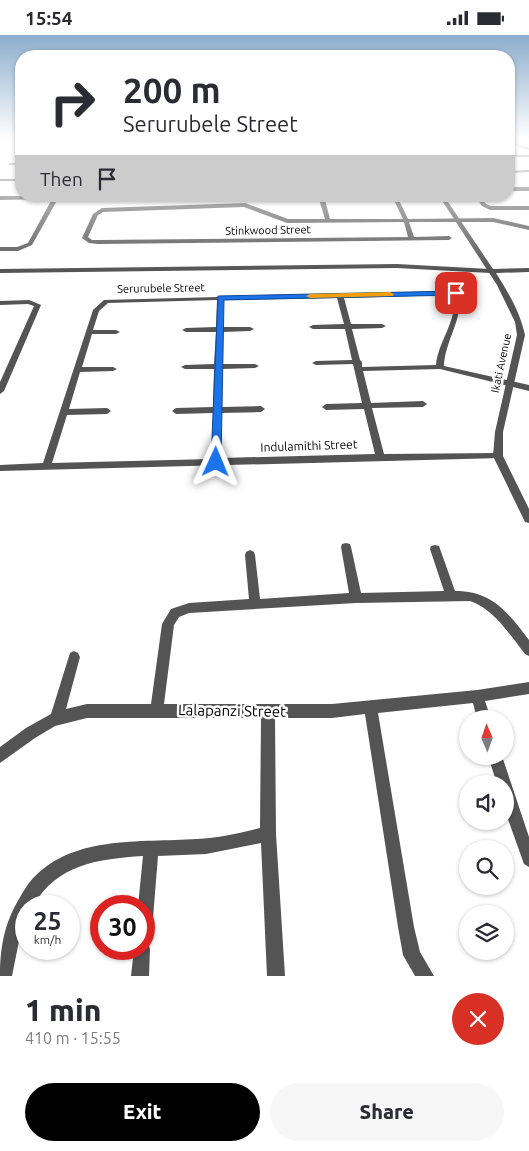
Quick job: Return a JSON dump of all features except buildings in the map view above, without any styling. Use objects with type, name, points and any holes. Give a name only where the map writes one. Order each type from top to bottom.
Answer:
[{"type":"street","points":[[515,189],[529,189]]},
{"type":"street","points":[[0,198],[15,198]]},
{"type":"street","points":[[0,249],[24,247],[33,241],[53,202]]},
{"type":"street","points":[[323,202],[328,221]]},
{"type":"street","points":[[397,202],[406,220],[411,237]]},
{"type":"street","name":"Ikati Avenue","points":[[445,202],[500,285],[521,329],[511,383],[499,432],[498,456],[529,519]]},
{"type":"street","points":[[482,202],[490,207],[529,208]]},
{"type":"street","points":[[245,205],[282,220],[500,220],[529,228]]},
{"type":"street","name":"Stinkwood Street","points":[[245,205],[109,209],[99,211],[86,236],[87,241],[449,238]]},
{"type":"street","points":[[0,271],[391,266],[490,271],[529,270]]},
{"type":"street","name":"Serurubele Street","points":[[46,467],[98,307],[106,301],[455,291],[459,306],[441,352],[440,367]]},
{"type":"street","points":[[340,295],[380,457]]},
{"type":"street","points":[[216,462],[220,298]]},
{"type":"street","points":[[0,303],[29,302],[38,305],[2,382],[0,391]]},
{"type":"street","points":[[313,327],[382,326]]},
{"type":"street","points":[[186,330],[250,329]]},
{"type":"street","points":[[89,333],[116,332]]},
{"type":"street","points":[[316,363],[359,366],[440,367],[529,388]]},
{"type":"street","points":[[185,367],[255,366]]},
{"type":"street","points":[[77,370],[114,369]]},
{"type":"street","points":[[326,407],[424,404]]},
{"type":"street","points":[[176,411],[261,409]]},
{"type":"street","points":[[64,413],[107,411]]},
{"type":"street","name":"Indulamithi Street","points":[[0,469],[380,457],[498,456]]},
{"type":"street","points":[[346,547],[356,599]]},
{"type":"street","points":[[435,549],[451,595]]},
{"type":"street","points":[[250,555],[254,604]]},
{"type":"street","points":[[158,710],[168,624],[175,613],[189,607],[451,595],[470,596],[490,604],[529,650]]},
{"type":"street","points":[[57,717],[74,657]]},
{"type":"street","name":"Lalapanzi Street","points":[[0,756],[22,739],[57,717],[87,711],[308,712],[477,696],[529,688]]},
{"type":"street","points":[[477,696],[481,710]]},
{"type":"street","points":[[371,707],[408,936],[412,955],[425,976]]},
{"type":"street","points":[[268,712],[268,834],[276,976]]},
{"type":"street","points":[[514,817],[529,859]]},
{"type":"street","points":[[4,976],[20,913],[30,896],[53,871],[74,858],[91,853],[219,844],[268,834]]},
{"type":"street","points":[[147,895],[151,848]]},
{"type":"street","points":[[140,976],[141,960]]},
{"type":"slow traffic","points":[[310,296],[390,294]]},
{"type":"route","points":[[216,462],[220,298],[456,293]]}]
